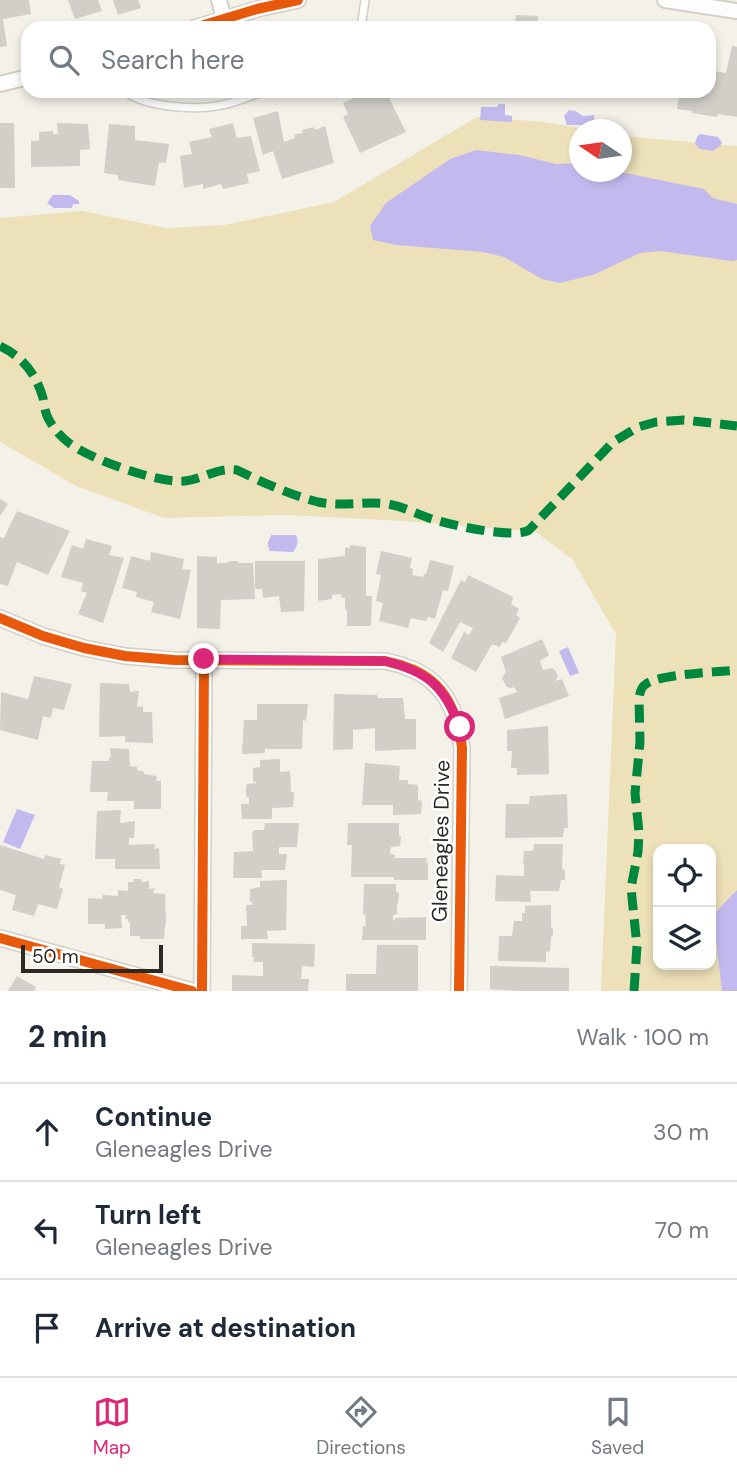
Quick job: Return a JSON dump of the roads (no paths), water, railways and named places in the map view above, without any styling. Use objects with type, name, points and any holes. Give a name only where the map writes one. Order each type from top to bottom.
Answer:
[{"type":"street","points":[[219,0],[224,19]]},
{"type":"street","points":[[217,21],[298,0]]},
{"type":"street","points":[[665,0],[737,11]]},
{"type":"street","points":[[0,84],[21,79]]},
{"type":"street","name":"Gleneagles Drive","points":[[0,618],[43,636],[125,656],[174,660],[385,661],[408,667],[426,677],[441,691],[460,727],[459,991]]},
{"type":"street","points":[[202,991],[204,659]]},
{"type":"street","points":[[0,938],[192,991]]},
{"type":"lane","points":[[362,21],[365,0]]},
{"type":"lane","points":[[138,98],[151,103],[187,107],[218,106],[243,98]]}]
